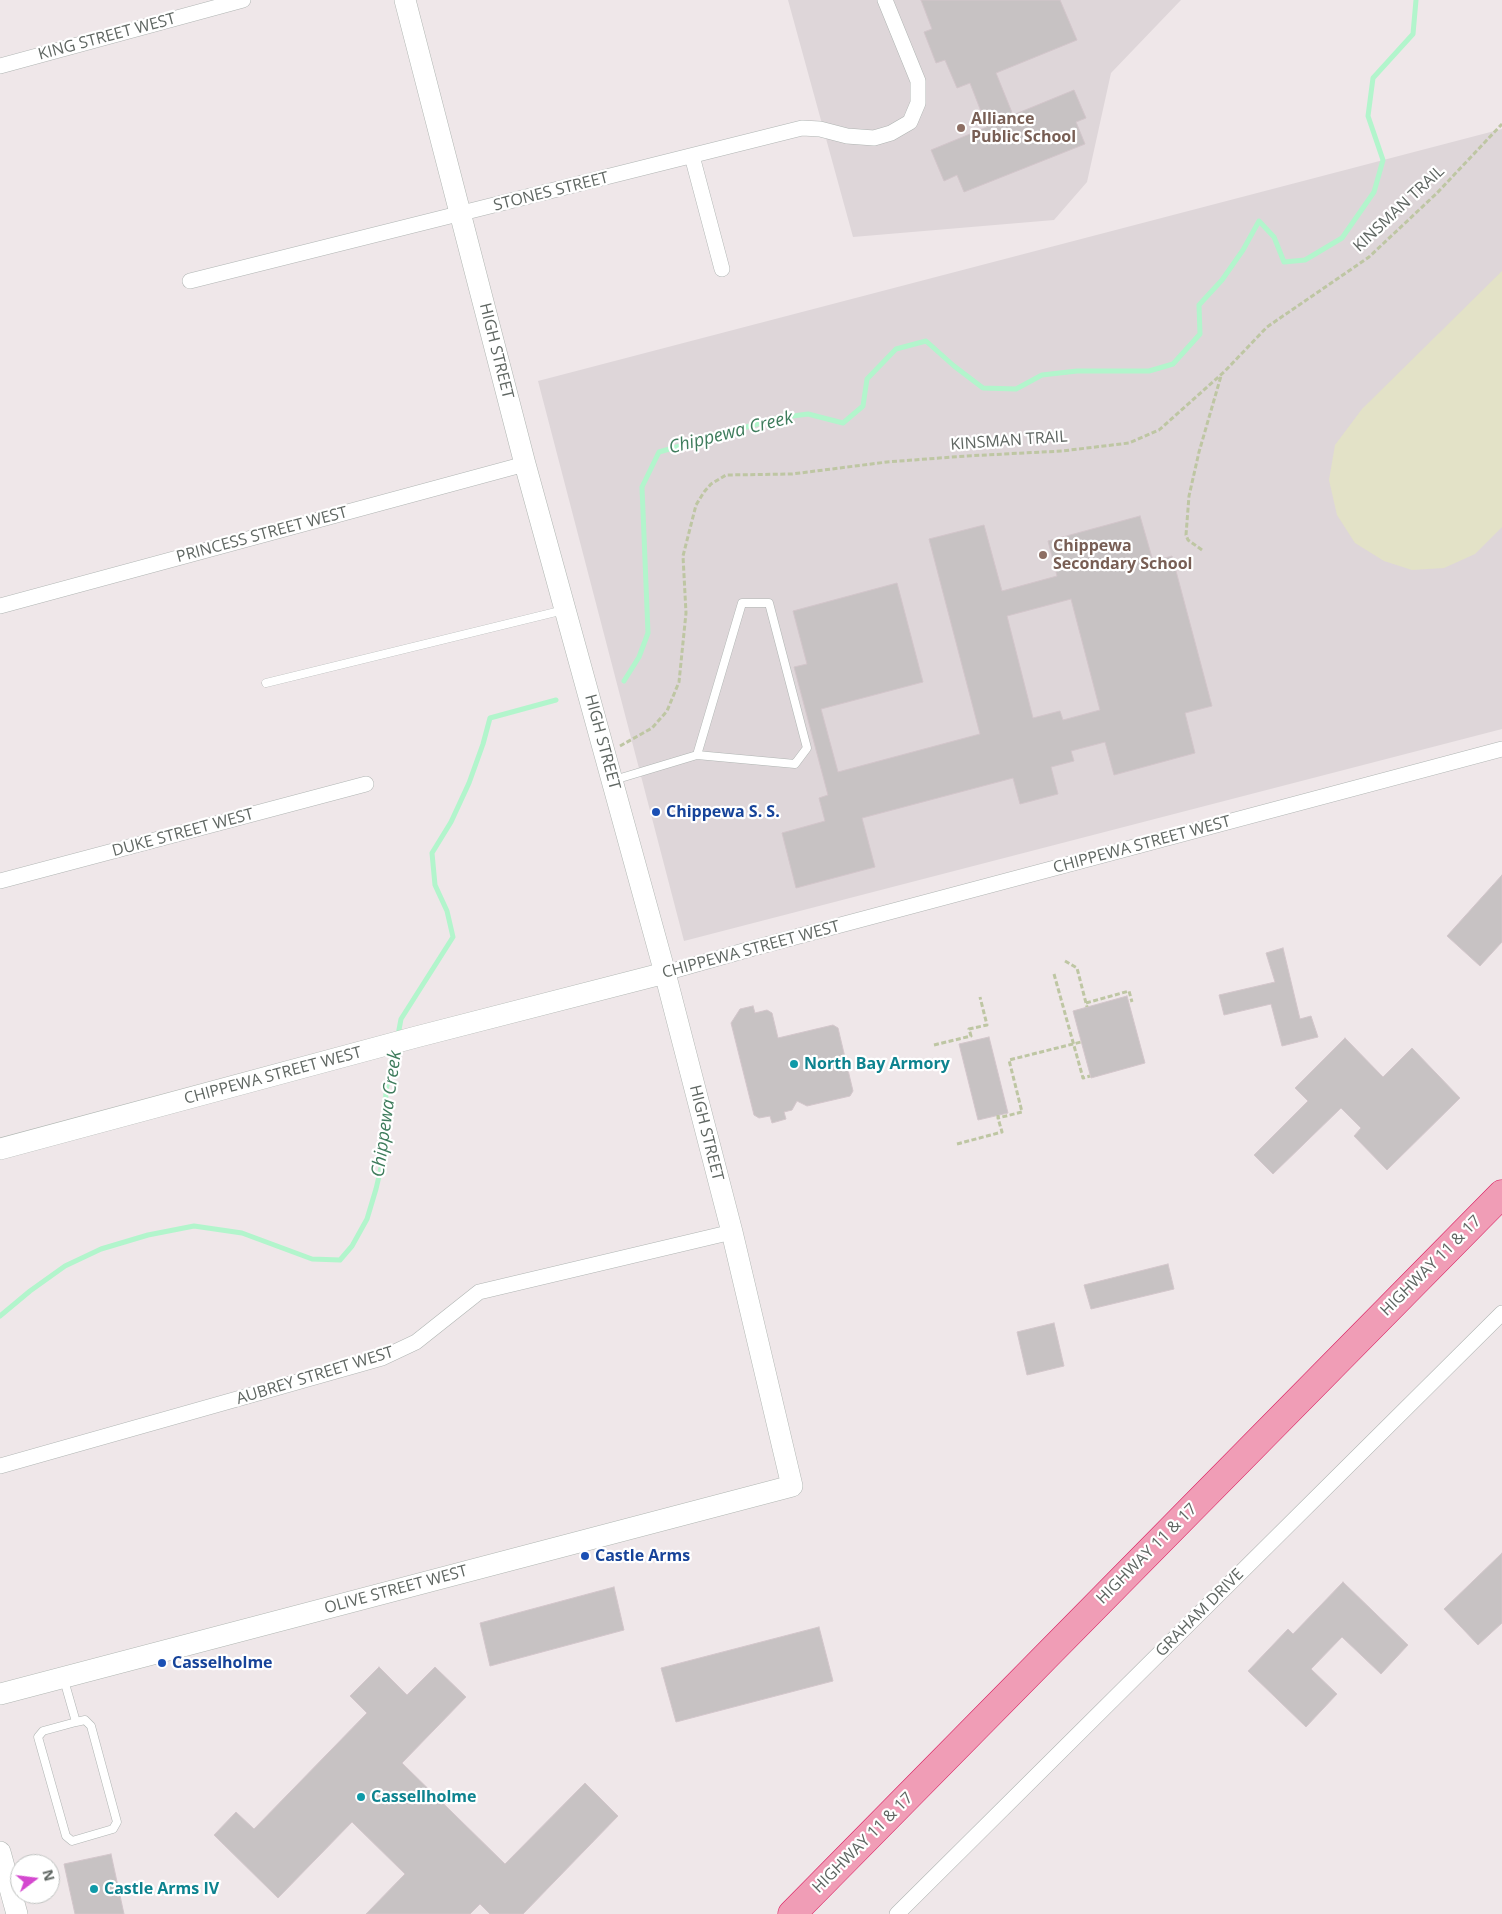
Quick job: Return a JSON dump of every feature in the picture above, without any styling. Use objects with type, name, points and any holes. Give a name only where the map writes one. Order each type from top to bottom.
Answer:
[{"type":"highway","name":"HIGHWAY 11 & 17","points":[[792,1914],[1502,1194]]},
{"type":"street","name":"KING STREET WEST","points":[[0,66],[243,0]]},
{"type":"street","name":"HIGH STREET","points":[[405,0],[525,464],[665,973],[732,1232],[792,1486]]},
{"type":"street","name":"STONES STREET","points":[[190,281],[802,128],[820,129],[847,136],[874,138],[891,133],[910,122],[918,103],[918,80],[885,0]]},
{"type":"street","points":[[692,156],[722,269]]},
{"type":"street","name":"PRINCESS STREET WEST","points":[[0,606],[525,464]]},
{"type":"street","name":"CHIPPEWA STREET WEST","points":[[0,1149],[1502,750]]},
{"type":"street","name":"DUKE STREET WEST","points":[[0,881],[366,784]]},
{"type":"street","name":"AUBREY STREET WEST","points":[[0,1466],[382,1358],[416,1342],[479,1292],[732,1232]]},
{"type":"street","name":"GRAHAM DRIVE","points":[[897,1914],[1502,1313]]},
{"type":"street","name":"OLIVE STREET WEST","points":[[0,1694],[792,1486]]},
{"type":"street","points":[[0,1852],[16,1914]]},
{"type":"lane","points":[[613,780],[697,755],[795,764],[807,748],[769,603],[742,603],[697,755]]},
{"type":"lane","points":[[266,683],[566,610]]},
{"type":"lane","points":[[64,1678],[76,1722]]},
{"type":"lane","points":[[85,1720],[91,1726],[117,1822],[113,1829],[72,1841],[66,1836],[38,1738],[42,1731],[76,1722],[85,1720]]},
{"type":"path","name":"KINSMAN TRAIL","points":[[605,752],[626,744],[652,728],[667,711],[679,682],[686,614],[683,556],[696,505],[711,484],[726,475],[792,474],[887,462],[1062,451],[1130,443],[1158,430],[1221,375],[1267,327],[1369,257],[1437,193],[1502,124]]},
{"type":"path","points":[[1202,550],[1188,540],[1186,535],[1189,496],[1199,452],[1221,375]]},
{"type":"path","points":[[1064,961],[1076,968],[1086,1005],[1129,991],[1132,1002]]},
{"type":"path","points":[[1054,974],[1083,1078],[1090,1076]]},
{"type":"path","points":[[934,1045],[970,1036],[970,1029],[987,1025],[980,997]]},
{"type":"path","points":[[976,1028],[978,1033]]},
{"type":"path","points":[[958,1144],[1002,1132],[998,1117],[1022,1112],[1010,1060],[1082,1042]]},
{"type":"shaded area","name":"Alliance Public School","points":[[788,0],[1181,0],[1111,73],[1087,182],[1054,220],[853,237]]},
{"type":"shaded area","name":"Chippewa Secondary School","points":[[1502,129],[1502,729],[684,941],[538,381]]},
{"type":"green space","points":[[1502,271],[1502,527],[1475,554],[1444,568],[1412,570],[1384,561],[1355,543],[1337,515],[1329,480],[1335,445],[1362,409]]},
{"type":"building","points":[[921,0],[1060,0],[1077,40],[996,73],[1013,115],[1074,90],[1086,118],[1076,122],[1085,144],[964,192],[957,175],[944,181],[931,150],[987,127],[970,83],[957,88],[945,60],[936,63],[924,32],[932,29]]},
{"type":"building","points":[[1140,516],[1153,561],[1172,556],[1212,706],[1185,713],[1195,753],[1114,775],[1105,742],[1071,751],[1074,761],[1051,767],[1058,794],[1020,804],[1013,778],[862,818],[875,867],[796,888],[782,833],[825,821],[819,798],[828,795],[794,667],[807,664],[793,611],[897,583],[923,682],[821,709],[838,772],[980,734],[929,539],[984,525],[1002,591],[1057,576],[1048,541]],"holes":[[[1071,599],[1100,710],[1063,720],[1060,711],[1033,718],[1007,616]]]},
{"type":"building","points":[[1502,875],[1502,942],[1480,966],[1447,936]]},
{"type":"building","points":[[1283,948],[1300,1019],[1311,1016],[1318,1037],[1282,1046],[1271,1004],[1224,1015],[1219,995],[1275,982],[1266,953]]},
{"type":"building","points":[[1127,996],[1145,1063],[1091,1078],[1073,1011]]},
{"type":"building","name":"North Bay Armory","points":[[753,1006],[755,1013],[767,1010],[772,1013],[778,1038],[833,1025],[838,1028],[853,1091],[850,1096],[807,1106],[797,1101],[792,1110],[784,1112],[786,1119],[772,1123],[770,1116],[759,1118],[754,1115],[731,1023],[740,1009]]},
{"type":"building","points":[[989,1037],[1008,1113],[978,1120],[959,1044]]},
{"type":"building","points":[[1345,1038],[1383,1077],[1412,1048],[1460,1098],[1387,1170],[1354,1136],[1361,1128],[1341,1108],[1273,1174],[1254,1155],[1308,1101],[1295,1088]]},
{"type":"building","points":[[1168,1264],[1174,1289],[1091,1309],[1084,1285]]},
{"type":"building","points":[[1054,1323],[1064,1366],[1027,1375],[1017,1332]]},
{"type":"building","points":[[1502,1553],[1502,1623],[1478,1645],[1444,1609]]},
{"type":"building","points":[[1343,1582],[1408,1645],[1381,1674],[1342,1637],[1311,1669],[1337,1694],[1306,1727],[1248,1671],[1288,1629],[1293,1634]]},
{"type":"building","points":[[614,1587],[624,1630],[490,1666],[480,1623]]},
{"type":"building","points":[[819,1627],[833,1681],[676,1722],[661,1668]]},
{"type":"building","name":"Cassellholme","points":[[379,1667],[407,1695],[435,1667],[466,1697],[402,1763],[505,1864],[585,1783],[618,1816],[523,1914],[490,1914],[480,1904],[470,1914],[366,1914],[405,1874],[352,1822],[278,1898],[214,1835],[236,1812],[254,1829],[367,1713],[350,1696]]},
{"type":"building","name":"Castle Arms IV","points":[[111,1854],[124,1914],[75,1914],[64,1864]]},
{"type":"waterway","name":"Chippewa Creek","points":[[624,681],[639,657],[648,633],[642,487],[659,452],[778,418],[808,414],[843,423],[863,406],[867,379],[896,349],[926,341],[983,388],[1016,389],[1042,375],[1077,371],[1149,371],[1173,364],[1200,334],[1199,305],[1222,280],[1243,250],[1259,221],[1274,237],[1284,262],[1305,260],[1342,238],[1374,192],[1383,160],[1368,116],[1373,78],[1413,34],[1416,0]]},
{"type":"waterway","name":"Chippewa Creek","points":[[398,1035],[401,1019],[453,937],[447,911],[435,885],[432,853],[451,822],[469,783],[490,718],[556,700]]},
{"type":"waterway","name":"Chippewa Creek","points":[[0,1316],[30,1291],[65,1266],[101,1249],[148,1235],[194,1226],[242,1233],[312,1259],[340,1260],[352,1246],[367,1219],[376,1189],[384,1155],[386,1090],[395,1048]]},
{"type":"place","name":"Alliance Public School","points":[[961,128]]},
{"type":"place","name":"Chippewa Secondary School","points":[[1043,555]]},
{"type":"place","name":"Chippewa S. S.","points":[[656,812]]},
{"type":"place","name":"North Bay Armory","points":[[794,1064]]},
{"type":"place","name":"Castle Arms","points":[[585,1556]]},
{"type":"place","name":"Casselholme","points":[[162,1663]]},
{"type":"place","name":"Cassellholme","points":[[361,1797]]},
{"type":"place","name":"Castle Arms IV","points":[[94,1889]]}]
